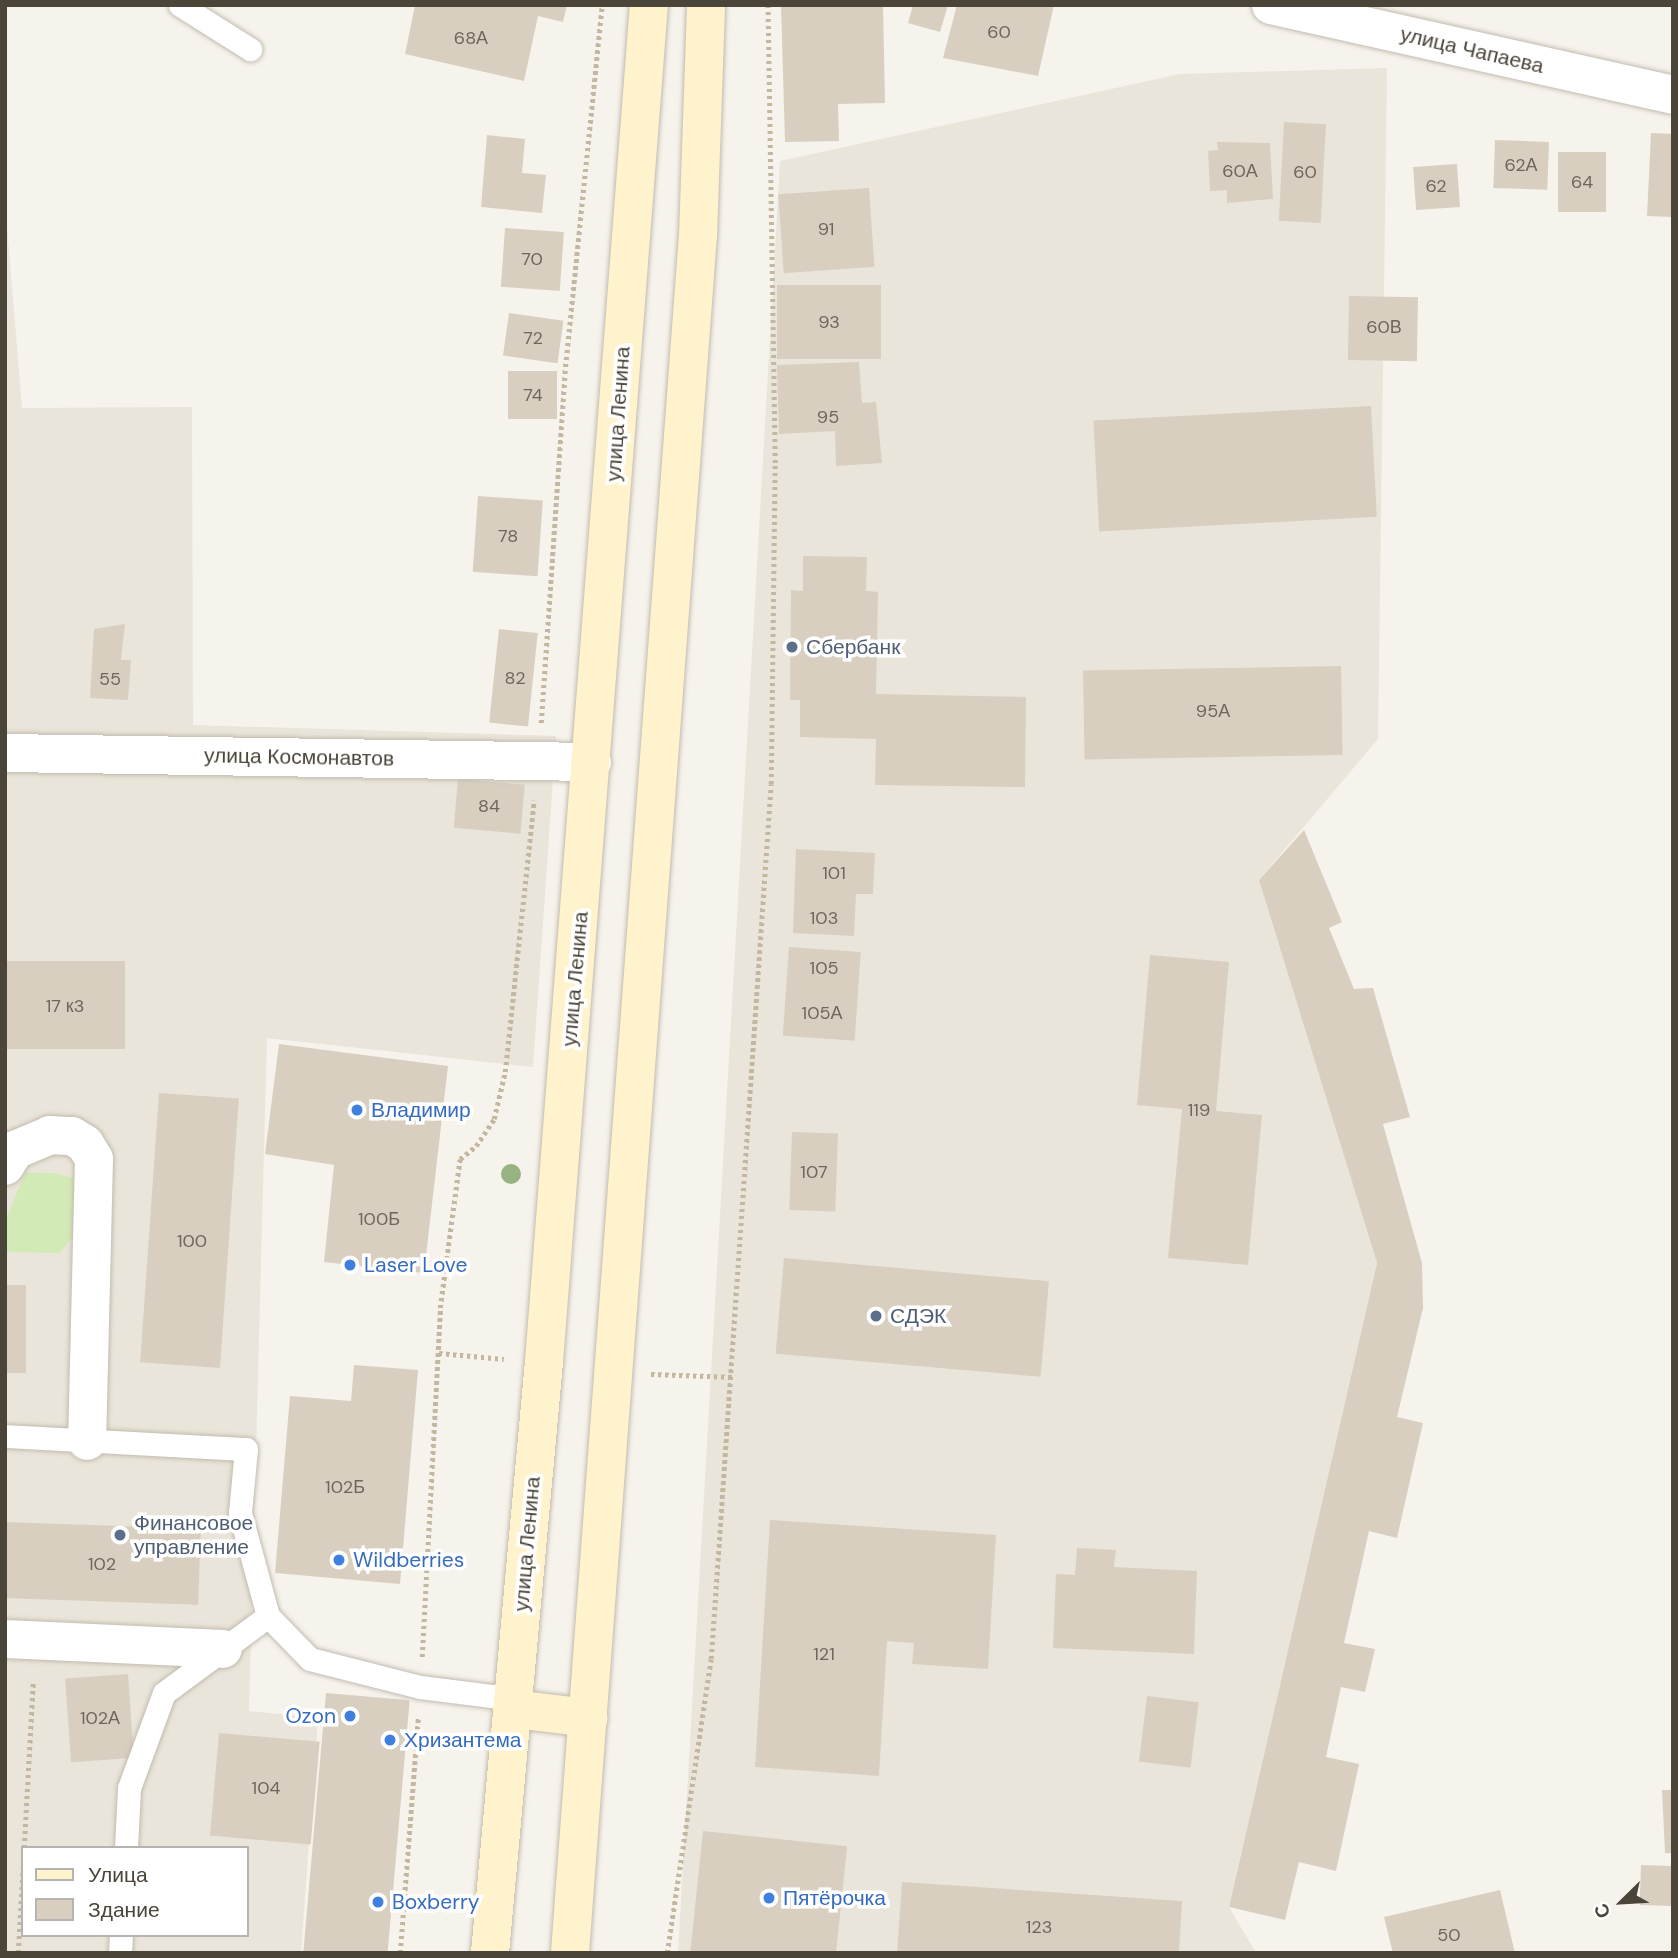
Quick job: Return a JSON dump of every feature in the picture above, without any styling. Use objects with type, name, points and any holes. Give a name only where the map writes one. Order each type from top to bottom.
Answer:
[{"type":"main road","name":"улица Ленина","points":[[490,1953],[514,1704],[592,762],[649,5]]},
{"type":"main road","points":[[570,1953],[698,236],[706,5]]},
{"type":"main road","points":[[514,1704],[588,1718]]},
{"type":"street","name":"улица Чапаева","points":[[1277,6],[1673,95]]},
{"type":"street","name":"улица Космонавтов","points":[[5,753],[592,762]]},
{"type":"street","points":[[5,1166],[15,1150],[50,1135],[72,1136],[85,1144],[94,1158],[87,1441]]},
{"type":"street","points":[[20,1639],[223,1649]]},
{"type":"lane","points":[[180,5],[250,49]]},
{"type":"lane","points":[[5,1436],[246,1449],[240,1513],[268,1616],[310,1659],[420,1687],[514,1704]]},
{"type":"lane","points":[[126,1846],[130,1788],[164,1693],[268,1616]]},
{"type":"path","points":[[400,1953],[420,1687],[439,1353],[460,1159],[476,1146],[494,1119],[505,1072],[538,762],[566,360],[602,5]]},
{"type":"path","points":[[667,1953],[711,1659],[733,1377],[771,784],[775,463],[768,5]]},
{"type":"path","points":[[439,1353],[509,1360]]},
{"type":"path","points":[[650,1374],[733,1377]]},
{"type":"path","points":[[20,1639],[24,1846]]},
{"type":"path","points":[[18,1953],[21,1901]]},
{"type":"shaded area","points":[[1387,68],[1378,739],[1259,880],[1377,1263],[1229,1907],[1256,1953],[678,1953],[780,161],[1180,74]]},
{"type":"shaded area","points":[[5,202],[22,408],[192,407],[193,725],[556,736],[533,1067],[267,1038],[249,1711],[318,1718],[301,1953],[5,1953]]},
{"type":"green space","points":[[25,1173],[54,1173],[78,1179],[78,1230],[60,1253],[5,1252],[5,1222]]},
{"type":"building","points":[[415,5],[567,5],[563,22],[538,16],[524,81],[405,54]]},
{"type":"building","points":[[781,5],[883,5],[885,103],[838,104],[839,141],[785,142]]},
{"type":"building","points":[[913,5],[948,5],[940,32],[908,23]]},
{"type":"building","points":[[957,5],[1054,5],[1038,76],[943,58]]},
{"type":"building","points":[[1284,122],[1326,124],[1321,223],[1279,221]]},
{"type":"building","points":[[1651,133],[1673,134],[1673,217],[1647,216]]},
{"type":"building","points":[[487,135],[525,139],[522,173],[546,175],[542,213],[481,207]]},
{"type":"building","points":[[1495,140],[1549,142],[1547,190],[1493,188]]},
{"type":"building","points":[[1217,142],[1270,143],[1273,199],[1227,203],[1227,190],[1210,191],[1208,151],[1218,150]]},
{"type":"building","points":[[1558,152],[1606,152],[1606,212],[1558,212]]},
{"type":"building","points":[[1457,164],[1460,207],[1416,210],[1413,167]]},
{"type":"building","points":[[869,188],[875,267],[784,273],[778,194]]},
{"type":"building","points":[[505,228],[564,232],[560,291],[501,287]]},
{"type":"building","points":[[777,285],[881,285],[881,359],[777,359]]},
{"type":"building","points":[[1349,296],[1418,297],[1417,361],[1348,360]]},
{"type":"building","points":[[509,313],[563,321],[557,363],[503,356]]},
{"type":"building","points":[[859,362],[862,403],[876,402],[882,463],[836,466],[835,431],[779,434],[777,365]]},
{"type":"building","points":[[508,371],[557,371],[557,419],[508,419]]},
{"type":"building","points":[[1371,406],[1377,517],[1099,531],[1093,421]]},
{"type":"building","points":[[478,496],[543,501],[538,576],[473,572]]},
{"type":"building","points":[[803,556],[867,557],[866,591],[878,592],[876,694],[1026,697],[1025,787],[875,785],[876,739],[800,737],[800,700],[790,700],[791,590],[803,591]]},
{"type":"building","points":[[125,624],[121,660],[131,660],[128,700],[90,698],[94,629]]},
{"type":"building","points":[[499,629],[538,633],[528,727],[489,722]]},
{"type":"building","points":[[1341,666],[1343,755],[1085,759],[1083,671]]},
{"type":"building","points":[[458,779],[525,785],[520,834],[454,828]]},
{"type":"building","points":[[1304,830],[1342,922],[1329,928],[1354,989],[1373,988],[1410,1117],[1383,1124],[1422,1263],[1423,1308],[1397,1417],[1423,1423],[1397,1538],[1369,1531],[1344,1643],[1375,1649],[1365,1692],[1341,1687],[1326,1757],[1359,1764],[1336,1871],[1299,1862],[1285,1920],[1229,1907],[1377,1263],[1259,880]]},
{"type":"building","points":[[796,849],[875,853],[873,894],[856,894],[854,936],[793,933]]},
{"type":"building","points":[[789,947],[861,952],[855,1041],[783,1036]]},
{"type":"building","points":[[1150,955],[1229,962],[1216,1111],[1262,1115],[1248,1265],[1168,1258],[1182,1109],[1137,1105]]},
{"type":"building","points":[[5,961],[125,961],[125,1049],[5,1049]]},
{"type":"building","name":"Владимир","points":[[279,1044],[448,1066],[424,1273],[324,1262],[334,1165],[265,1154]]},
{"type":"building","points":[[159,1093],[239,1099],[220,1368],[140,1362]]},
{"type":"building","points":[[792,1132],[838,1134],[835,1212],[789,1210]]},
{"type":"building","points":[[784,1258],[1049,1281],[1041,1377],[776,1354]]},
{"type":"building","points":[[5,1285],[26,1285],[26,1373],[5,1373]]},
{"type":"building","points":[[354,1365],[418,1370],[400,1584],[275,1573],[290,1396],[351,1401]]},
{"type":"building","points":[[770,1520],[996,1535],[988,1669],[912,1664],[914,1643],[887,1641],[879,1776],[755,1767]]},
{"type":"building","points":[[5,1522],[201,1529],[198,1605],[5,1598]]},
{"type":"building","points":[[1077,1548],[1116,1550],[1114,1567],[1197,1571],[1194,1654],[1053,1648],[1056,1574],[1075,1575]]},
{"type":"building","points":[[128,1674],[134,1758],[71,1762],[65,1678]]},
{"type":"building","points":[[326,1693],[410,1700],[388,1953],[303,1953]]},
{"type":"building","points":[[1147,1696],[1199,1702],[1191,1768],[1139,1762]]},
{"type":"building","points":[[219,1733],[320,1742],[311,1844],[210,1836]]},
{"type":"building","points":[[1662,1790],[1673,1790],[1673,1853],[1665,1853]]},
{"type":"building","name":"Пятёрочка","points":[[703,1831],[847,1846],[836,1953],[690,1951]]},
{"type":"building","points":[[1641,1865],[1673,1866],[1672,1906],[1640,1905]]},
{"type":"building","points":[[902,1882],[1182,1901],[1179,1953],[897,1953]]},
{"type":"building","points":[[1500,1890],[1515,1953],[1393,1953],[1384,1917]]},
{"type":"place","name":"Сбербанк","points":[[792,647]]},
{"type":"place","name":"Владимир","points":[[357,1110]]},
{"type":"place","name":"Laser Love","points":[[350,1265]]},
{"type":"place","name":"СДЭК","points":[[876,1316]]},
{"type":"place","name":"Финансовое управление","points":[[120,1535]]},
{"type":"place","name":"Wildberries","points":[[339,1560]]},
{"type":"place","name":"Ozon","points":[[350,1716]]},
{"type":"place","name":"Хризантема","points":[[390,1740]]},
{"type":"place","name":"Пятёрочка","points":[[769,1898]]},
{"type":"place","name":"Boxberry","points":[[378,1902]]}]
